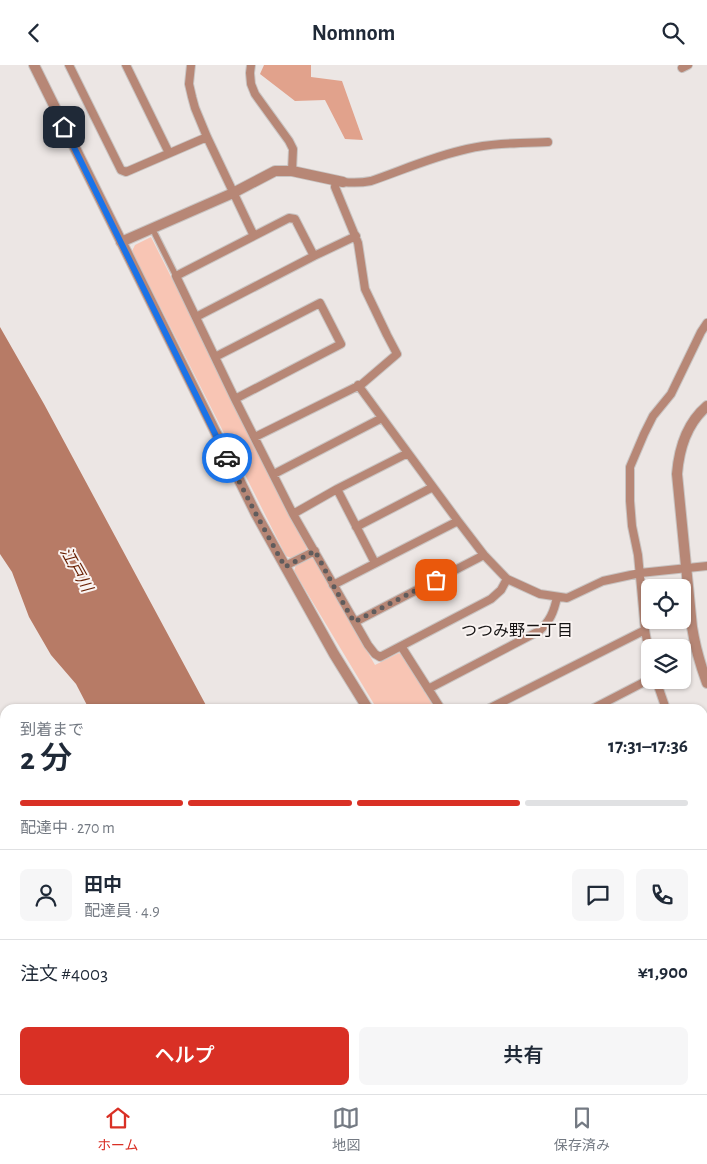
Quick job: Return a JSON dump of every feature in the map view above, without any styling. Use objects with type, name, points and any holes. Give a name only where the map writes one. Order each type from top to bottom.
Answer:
[{"type":"street","points":[[34,65],[251,506],[334,654],[365,704]]},
{"type":"street","points":[[69,65],[121,171],[126,172],[207,137]]},
{"type":"street","points":[[127,65],[169,153]]},
{"type":"street","points":[[191,65],[190,84],[192,97],[207,137],[254,236]]},
{"type":"street","points":[[251,65],[251,84],[255,94],[290,141],[293,149],[292,171]]},
{"type":"street","points":[[121,242],[233,193],[275,171],[292,171],[340,181],[363,183],[468,149],[495,145],[548,142]]},
{"type":"street","points":[[255,437],[364,382],[397,354],[365,289],[356,236],[335,187],[340,181]]},
{"type":"street","points":[[176,276],[290,218],[295,219],[314,256]]},
{"type":"street","points":[[154,234],[293,514],[354,622],[375,655],[380,657],[401,647],[491,599],[501,590],[507,579]]},
{"type":"street","points":[[196,317],[356,236]]},
{"type":"street","points":[[215,357],[320,303],[341,344],[235,399]]},
{"type":"street","points":[[647,639],[638,555],[632,525],[630,467],[644,433],[672,391],[707,323]]},
{"type":"street","points":[[358,385],[484,555],[507,579],[540,594],[567,598],[603,581],[640,573],[707,566]]},
{"type":"street","points":[[707,406],[699,413],[688,431],[680,451],[677,474],[694,641],[707,683]]},
{"type":"street","points":[[274,474],[382,418]]},
{"type":"street","points":[[293,514],[408,453]]},
{"type":"street","points":[[356,527],[433,487]]},
{"type":"street","points":[[337,489],[375,563]]},
{"type":"street","points":[[333,585],[458,521]]},
{"type":"street","points":[[285,567],[315,551]]},
{"type":"street","points":[[354,622],[484,555]]},
{"type":"street","points":[[428,689],[539,631],[548,623],[555,608],[557,597]]},
{"type":"street","points":[[506,704],[645,630]]},
{"type":"street","points":[[401,647],[438,704]]},
{"type":"street","points":[[602,704],[641,684]]},
{"type":"street","points":[[659,689],[664,704]]},
{"type":"shaded area","points":[[264,65],[311,65],[311,77],[342,81],[363,140],[345,139],[325,100],[295,101],[260,74]]},
{"type":"shaded area","points":[[151,237],[307,547],[306,551],[291,558],[286,556],[132,251],[135,245]]},
{"type":"shaded area","points":[[312,558],[315,559],[375,665],[399,653],[402,655],[432,704],[374,704],[294,571],[296,565]]},
{"type":"water","name":"江戸川","points":[[0,327],[44,404],[205,704],[86,704],[76,684],[51,655],[29,617],[12,572],[0,554]]},
{"type":"way so far","points":[[227,458],[285,567],[315,551],[354,622],[436,580]]},
{"type":"district","name":"つつみ野二丁目","points":[[517,630]]},
{"type":"route","points":[[64,127],[227,458]]}]
